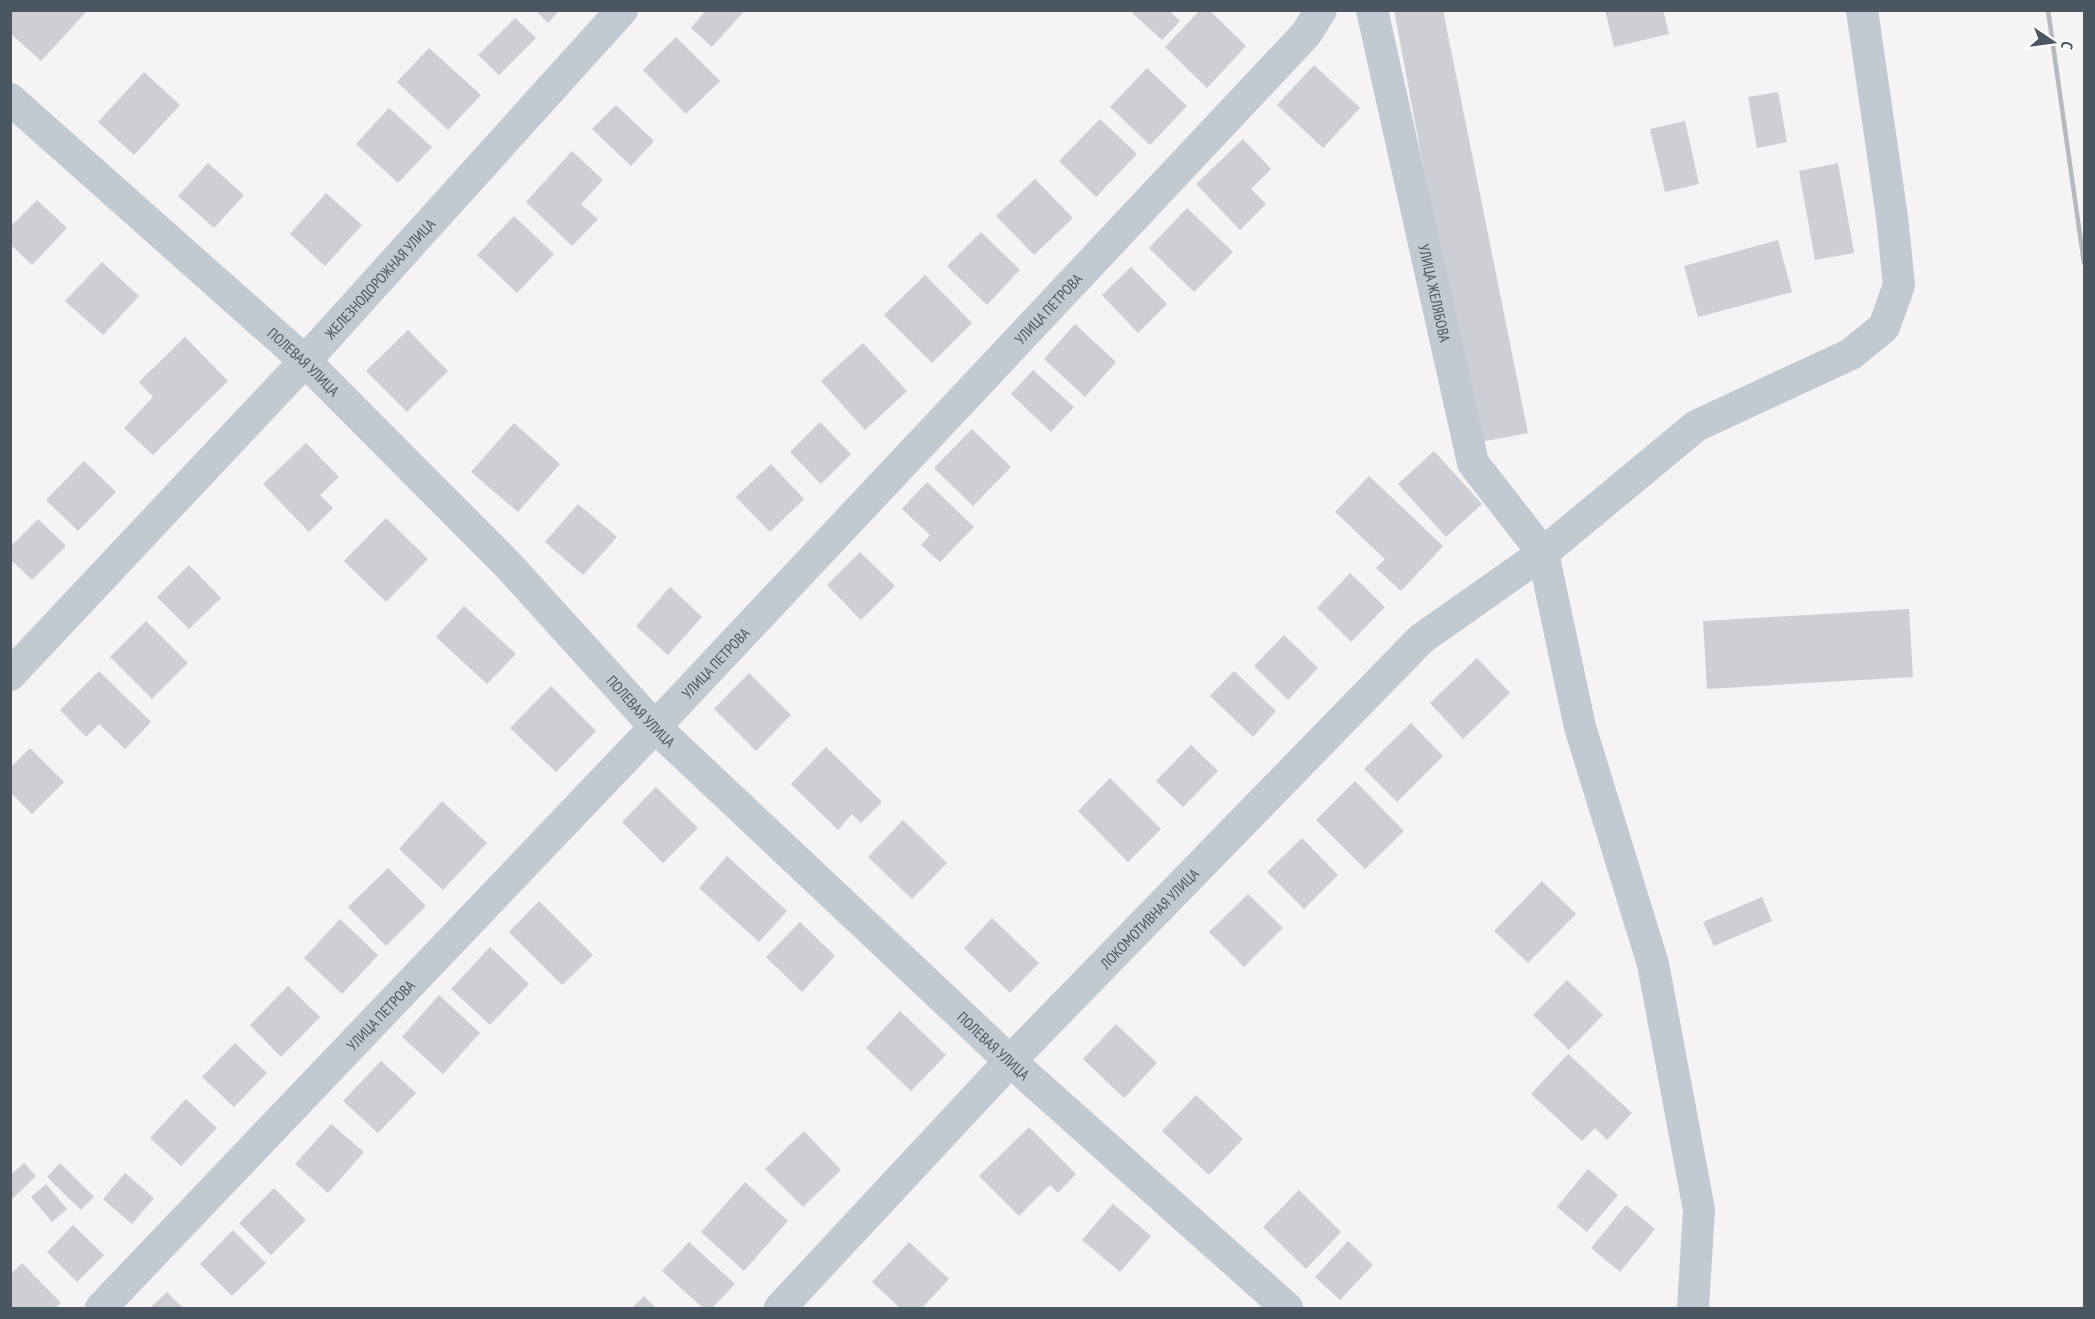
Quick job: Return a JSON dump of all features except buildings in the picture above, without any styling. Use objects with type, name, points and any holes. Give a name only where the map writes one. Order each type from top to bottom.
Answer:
[{"type":"street","name":"ЖЕЛЕЗНОДОРОЖНАЯ УЛИЦА","points":[[10,675],[305,362],[622,10]]},
{"type":"street","name":"УЛИЦА ПЕТРОВА","points":[[101,1308],[655,727],[1306,34],[1321,10]]},
{"type":"street","name":"УЛИЦА ЖЕЛЯБОВА","points":[[1372,10],[1473,463],[1543,553]]},
{"type":"street","name":"ЛОКОМОТИВНАЯ УЛИЦА","points":[[780,1308],[1010,1061],[1421,639],[1543,553],[1696,426],[1851,354],[1884,327],[1899,285],[1892,218],[1862,10]]},
{"type":"street","name":"ПОЛЕВАЯ УЛИЦА","points":[[10,99],[305,362],[509,566],[655,727],[1010,1061],[1287,1308]]},
{"type":"street","points":[[1543,553],[1580,728],[1653,964],[1699,1210],[1693,1308]]},
{"type":"railway","points":[[2048,10],[2084,263]]}]
